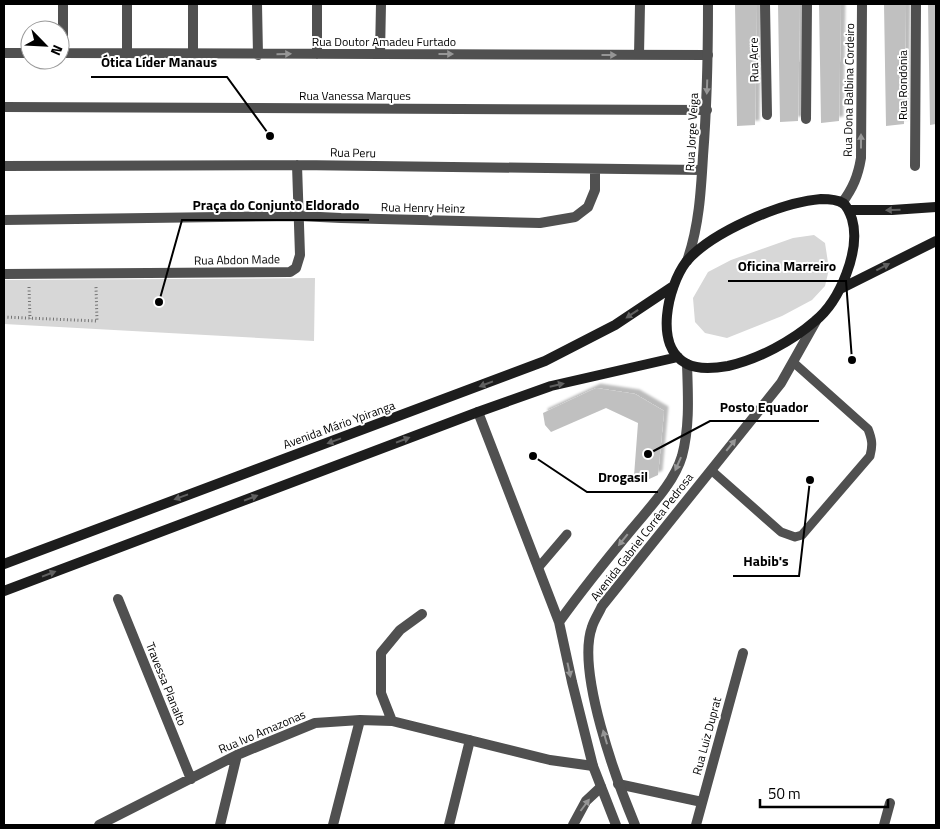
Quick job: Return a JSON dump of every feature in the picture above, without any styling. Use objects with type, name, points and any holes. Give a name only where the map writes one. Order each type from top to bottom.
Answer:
[{"type":"main road","points":[[846,206],[853,223],[853,253],[840,289],[816,320],[780,344],[729,366],[700,367],[687,364],[678,357],[671,346],[667,332],[667,317],[672,286],[687,261],[738,225],[766,213],[806,200],[832,200],[846,206],[892,210],[936,207]]},
{"type":"main road","points":[[840,289],[936,241]]},
{"type":"main road","name":"Avenida Mário Ypiranga","points":[[4,564],[545,361],[615,325],[672,286]]},
{"type":"main road","points":[[4,591],[551,386],[678,357]]},
{"type":"street","points":[[63,4],[63,20]]},
{"type":"street","points":[[127,4],[127,54]]},
{"type":"street","points":[[192,54],[193,4]]},
{"type":"street","points":[[257,4],[258,55]]},
{"type":"street","points":[[317,4],[317,54]]},
{"type":"street","points":[[380,54],[381,4]]},
{"type":"street","points":[[640,4],[640,55]]},
{"type":"street","name":"Rua Jorge Veiga","points":[[687,261],[697,227],[702,170],[708,55],[708,4]]},
{"type":"street","name":"Rua Acre","points":[[766,4],[767,115]]},
{"type":"street","points":[[806,119],[807,4]]},
{"type":"street","name":"Rua Dona Balbina Cordeiro","points":[[846,206],[859,174],[861,158],[862,4]]},
{"type":"street","name":"Rua Rondônia","points":[[915,166],[916,4]]},
{"type":"street","points":[[4,53],[20,53]]},
{"type":"street","name":"Rua Doutor Amadeu Furtado","points":[[70,53],[708,55]]},
{"type":"street","name":"Rua Vanessa Marques","points":[[4,107],[706,110]]},
{"type":"street","points":[[297,165],[299,216]]},
{"type":"street","name":"Rua Peru","points":[[4,166],[297,165],[702,170]]},
{"type":"street","name":"Rua Henry Heinz","points":[[4,220],[299,216],[540,223],[575,218],[588,207],[595,190],[595,170]]},
{"type":"street","name":"Rua Abdon Made","points":[[4,274],[290,272],[296,268],[300,255],[299,216]]},
{"type":"street","name":"Avenida Gabriel Corrêa Pedrosa","points":[[635,825],[618,784],[592,692],[589,650],[592,627],[602,606],[781,383],[816,320]]},
{"type":"street","name":"Avenida Gabriel Corrêa Pedrosa","points":[[559,622],[578,595],[654,502],[672,476],[681,457],[686,432],[687,364]]},
{"type":"street","points":[[478,412],[559,622],[593,766],[616,825]]},
{"type":"street","name":"Travessa Planalto","points":[[118,599],[191,779]]},
{"type":"street","points":[[392,722],[381,693],[382,653],[400,630],[422,614]]},
{"type":"street","name":"Rua Luiz Duprat","points":[[696,825],[743,653]]},
{"type":"street","points":[[333,825],[360,720]]},
{"type":"street","name":"Rua Ivo Amazonas","points":[[99,825],[109,823],[237,755],[315,723],[360,720],[392,722],[550,760],[593,766]]},
{"type":"street","points":[[449,825],[470,740]]},
{"type":"street","points":[[220,825],[237,755]]},
{"type":"street","points":[[618,784],[702,802]]},
{"type":"street","points":[[573,825],[586,801],[601,787]]},
{"type":"street","points":[[884,825],[890,803]]},
{"type":"lane","points":[[711,470],[781,532],[795,537],[802,535],[870,456],[873,446],[868,429],[793,362]]},
{"type":"lane","points":[[538,568],[567,534]]},
{"type":"path","points":[[20,285],[38,286]]},
{"type":"path","points":[[29,285],[30,319]]},
{"type":"path","points":[[4,317],[97,321],[96,287],[86,287]]},
{"type":"shaded area","points":[[814,235],[825,243],[829,269],[825,286],[812,300],[782,316],[727,338],[705,333],[695,322],[693,298],[708,272],[731,260],[793,238]]},
{"type":"shaded area","points":[[315,278],[314,341],[4,324],[4,280]]},
{"type":"building","points":[[735,4],[757,4],[755,125],[737,126]]},
{"type":"building","points":[[778,4],[800,4],[798,121],[780,122]]},
{"type":"building","points":[[819,4],[841,4],[839,121],[821,123]]},
{"type":"building","points":[[884,4],[906,4],[904,124],[886,126]]},
{"type":"building","points":[[928,4],[936,4],[936,124],[930,125]]},
{"type":"building","points":[[596,388],[635,394],[664,411],[658,475],[647,480],[634,476],[638,423],[606,408],[551,432],[545,425],[543,413]]},
{"type":"place","name":"Ótica Líder Manaus","points":[[270,136]]},
{"type":"place","name":"Praça do Conjunto Eldorado","points":[[159,302]]},
{"type":"place","name":"Oficina Marreiro","points":[[852,360]]},
{"type":"place","name":"Posto Equador","points":[[648,454]]},
{"type":"place","name":"Drogasil","points":[[533,456]]},
{"type":"place","name":"Habib's","points":[[810,480]]}]
